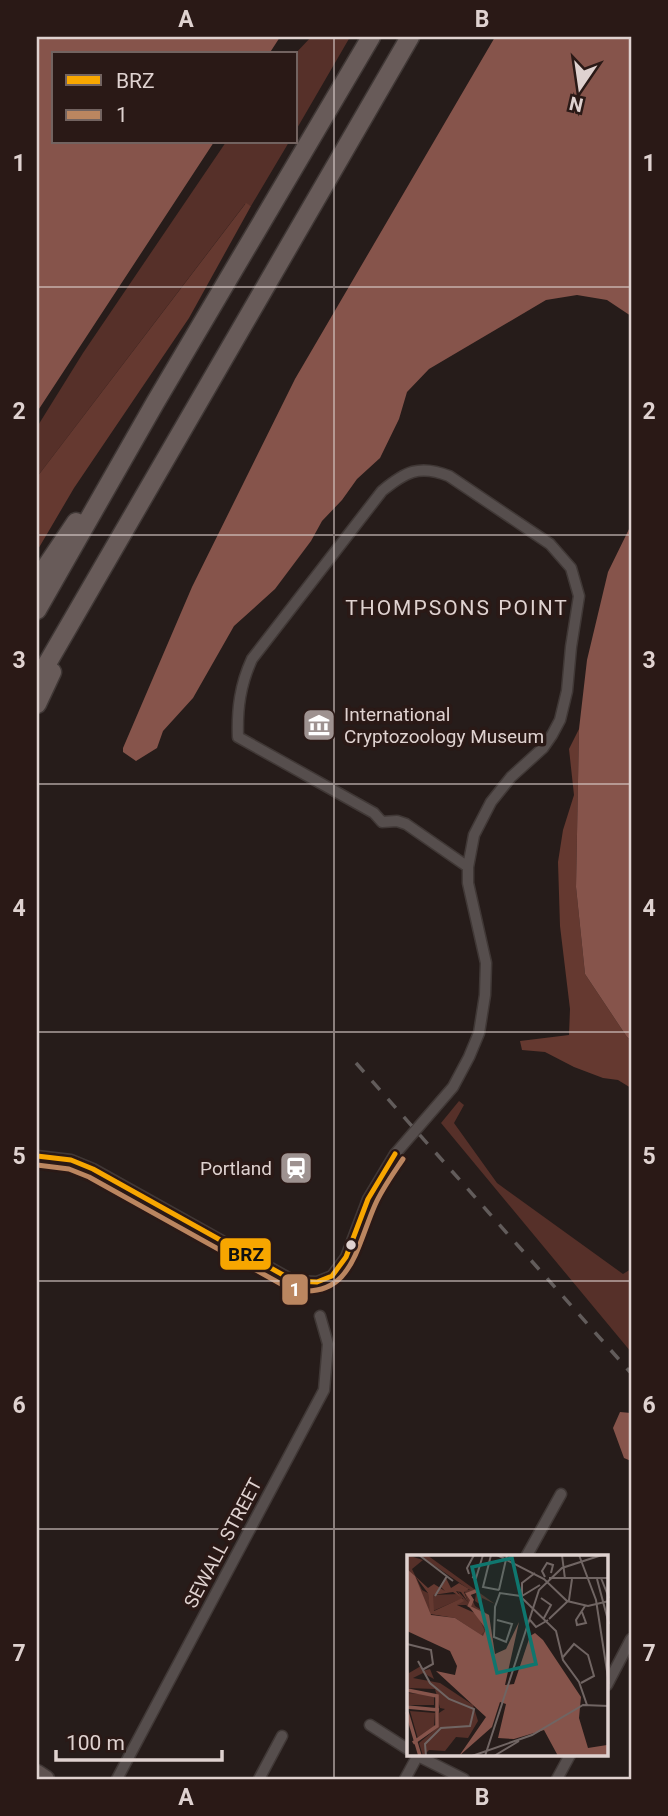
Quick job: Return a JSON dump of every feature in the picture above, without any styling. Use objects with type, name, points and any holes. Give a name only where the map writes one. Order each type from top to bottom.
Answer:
[{"type":"highway","points":[[37,610],[155,403],[371,37]]},
{"type":"highway","points":[[37,704],[51,664],[95,580],[410,37]]},
{"type":"highway","points":[[37,580],[155,403]]},
{"type":"highway","points":[[37,681],[51,664]]},
{"type":"main road","points":[[37,1773],[46,1779]]},
{"type":"street","points":[[37,1156],[71,1160],[93,1168],[294,1281],[317,1282],[332,1276],[346,1256],[368,1199],[405,1140],[453,1087],[479,1032],[483,1010],[485,964],[468,883],[474,835],[491,802],[511,777],[543,748],[560,720],[567,691],[570,647],[579,596],[571,568],[550,544],[449,476],[433,471],[414,471],[400,476],[382,491],[252,659],[238,701],[238,737],[374,813],[383,822],[397,821],[406,824],[468,867]]},
{"type":"street","name":"SEWALL STREET","points":[[117,1779],[324,1390],[328,1344],[320,1316]]},
{"type":"street","points":[[527,1555],[561,1494]]},
{"type":"street","points":[[608,1683],[631,1639]]},
{"type":"street","points":[[370,1725],[407,1749]]},
{"type":"street","points":[[260,1779],[282,1736]]},
{"type":"street","points":[[405,1779],[416,1756]]},
{"type":"street","points":[[419,1756],[464,1779]]},
{"type":"street","points":[[556,1779],[569,1756]]},
{"type":"shaded area","points":[[37,37],[280,37],[270,52],[52,52],[52,144],[213,144],[37,412]]},
{"type":"shaded area","points":[[311,37],[350,37],[298,127],[298,52]]},
{"type":"shaded area","points":[[495,37],[631,37],[631,316],[607,300],[577,295],[546,300],[429,369],[407,392],[399,419],[380,458],[357,479],[322,521],[311,541],[275,589],[234,626],[193,698],[163,731],[157,748],[136,761],[123,752],[123,748],[192,587],[295,379]]},
{"type":"shaded area","points":[[225,144],[288,144],[251,206],[245,204],[37,477],[37,427],[83,353]]},
{"type":"shaded area","points":[[246,203],[251,206],[189,318],[74,488],[37,551],[37,477]]},
{"type":"shaded area","points":[[631,525],[631,1040],[585,974],[576,887],[579,729],[587,660],[608,572]]},
{"type":"shaded area","points":[[579,729],[576,887],[585,974],[631,1040],[631,1088],[618,1080],[603,1078],[574,1067],[545,1052],[522,1050],[520,1041],[569,1035],[570,1009],[560,926],[558,862],[563,830],[574,795],[569,749]]},
{"type":"shaded area","points":[[459,1101],[464,1105],[454,1123],[497,1183],[623,1274],[631,1269],[631,1352],[441,1123]]},
{"type":"shaded area","points":[[620,1412],[631,1413],[631,1461],[624,1458],[613,1428]]},
{"type":"railway","points":[[356,1063],[631,1373]]},
{"type":"transit line","name":"BRZ","points":[[37,1156],[71,1160],[93,1169],[294,1281],[317,1282],[332,1276],[346,1257],[368,1199],[395,1154]]},
{"type":"transit line","name":"1","points":[[37,1165],[69,1169],[89,1177],[290,1289],[310,1291],[326,1287],[339,1279],[348,1268],[378,1199],[403,1159]]},
{"type":"place","name":"International Cryptozoology Museum","points":[[319,725]]},
{"type":"place","name":"Portland","points":[[296,1168]]},
{"type":"district","name":"THOMPSONS POINT","points":[[457,608]]}]
